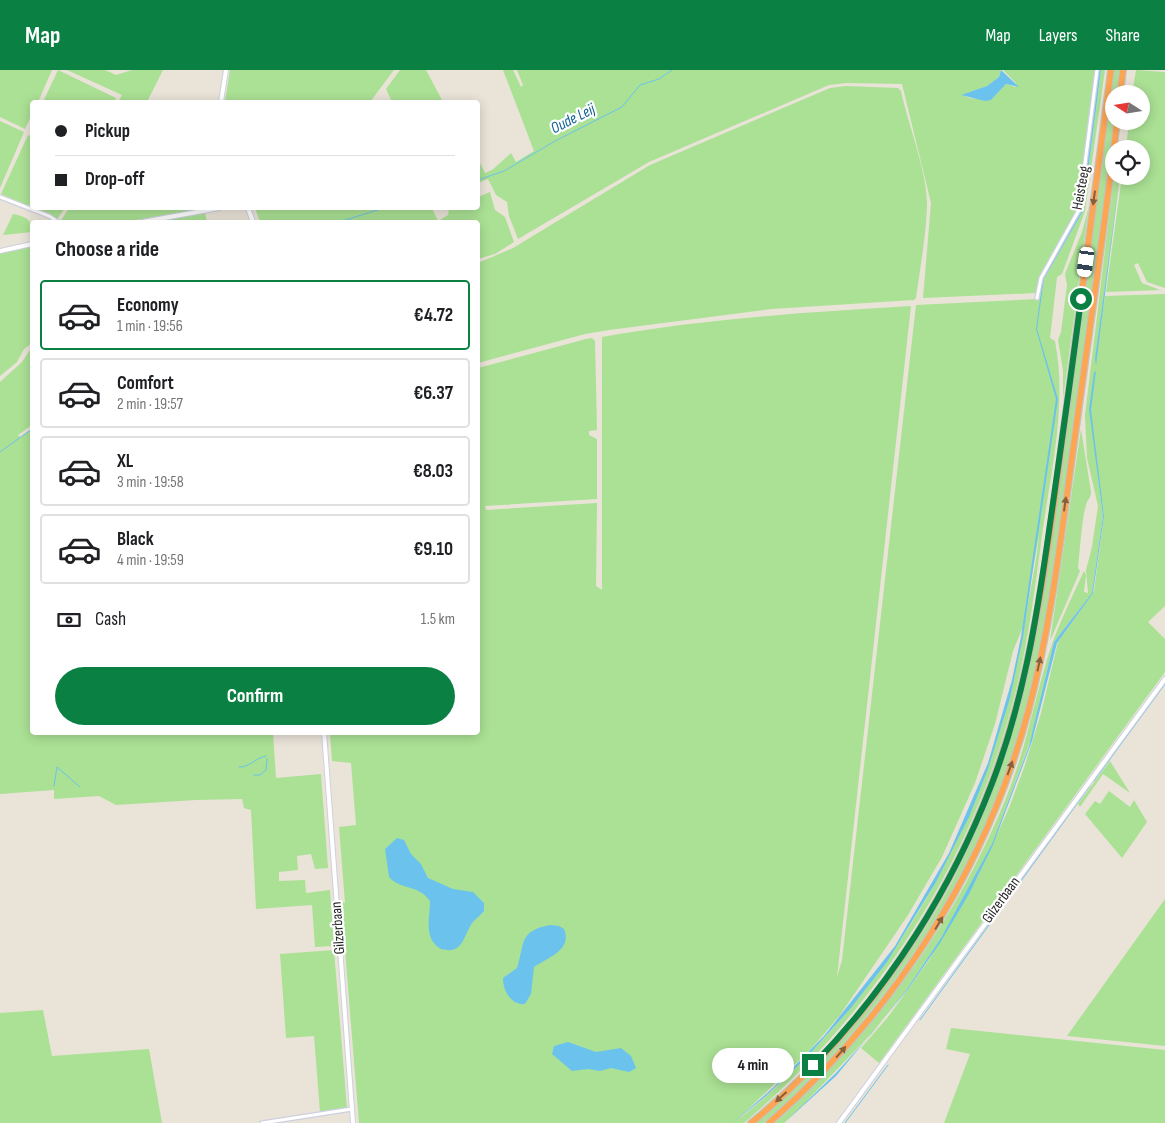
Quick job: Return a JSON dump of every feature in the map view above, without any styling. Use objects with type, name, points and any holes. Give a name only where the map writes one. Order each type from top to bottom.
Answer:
[{"type":"highway","points":[[751,1123],[794,1085],[822,1056],[863,1009],[894,968],[944,888],[992,785],[1016,707],[1040,597],[1111,70]]},
{"type":"highway","points":[[1121,85],[1123,70]]},
{"type":"highway","points":[[769,1123],[831,1064],[873,1016],[905,975],[937,926],[968,871],[993,814],[1011,766],[1028,712],[1048,621],[1116,130]]},
{"type":"street","points":[[220,100],[226,70]]},
{"type":"street","name":"Heisteeg","points":[[1037,298],[1041,278],[1079,210],[1097,70]]},
{"type":"street","points":[[0,197],[30,209]]},
{"type":"street","points":[[34,210],[55,220]]},
{"type":"street","points":[[153,220],[208,210]]},
{"type":"street","points":[[0,250],[30,244]]},
{"type":"street","name":"Gilzerbaan","points":[[839,1123],[1165,679]]},
{"type":"street","name":"Gilzerbaan","points":[[324,735],[352,1123]]},
{"type":"street","points":[[262,1123],[352,1109]]},
{"type":"green space","points":[[0,70],[52,70],[39,100],[30,100],[30,118],[25,129],[0,117]]},
{"type":"green space","points":[[58,70],[116,98],[115,100],[44,100]]},
{"type":"green space","points":[[67,70],[105,70],[116,75],[132,70],[163,70],[148,100],[119,100],[122,95]]},
{"type":"green space","points":[[230,70],[394,70],[372,100],[225,100]]},
{"type":"green space","points":[[400,70],[426,70],[442,100],[391,100],[386,89]]},
{"type":"green space","points":[[503,70],[513,70],[521,87],[523,85],[517,70],[1001,70],[999,77],[987,86],[962,95],[970,98],[991,100],[1006,84],[1016,87],[1016,83],[1003,70],[1095,70],[1078,210],[1039,278],[1036,293],[923,298],[931,203],[902,84],[846,83],[829,85],[649,162],[518,239],[509,216],[507,202],[496,195],[488,179],[480,182],[480,163],[485,173],[492,170],[511,153],[516,162],[534,151]]},
{"type":"green space","points":[[1098,70],[1081,212],[1043,278],[1041,300],[1044,279],[1083,211],[1101,70],[1105,70],[1085,211],[1062,274],[1057,277],[1050,338],[1055,341],[1058,364],[1059,411],[1057,434],[1030,617],[1018,683],[993,766],[970,824],[942,881],[910,935],[874,986],[834,1034],[791,1080],[744,1123],[359,1123],[341,901],[345,903],[339,827],[356,825],[351,763],[332,761],[330,735],[480,735],[480,367],[586,339],[592,338],[595,341],[597,430],[589,431],[589,435],[597,439],[597,499],[485,506],[486,510],[597,503],[596,586],[602,590],[602,337],[717,321],[911,306],[837,977],[842,960],[916,305],[1039,299],[1042,277],[1080,210]],"holes":[[[1039,535],[1035,563],[1015,671],[999,731],[979,789],[954,845],[926,899],[893,951],[856,1001],[815,1048],[758,1104],[737,1120],[812,1048],[840,1015],[908,915],[942,857],[975,783],[995,724],[1013,651],[1023,627]]]},
{"type":"green space","points":[[1114,70],[1120,70],[1118,85],[1112,85]]},
{"type":"green space","points":[[1136,70],[1165,72],[1165,288],[1147,282],[1138,263],[1134,265],[1142,283],[1160,290],[1106,292],[1121,185],[1150,185],[1150,140],[1127,140],[1128,130],[1150,130],[1150,85],[1134,85]]},
{"type":"green space","points":[[846,86],[898,88],[901,91],[921,164],[927,206],[924,241],[916,298],[914,300],[771,309],[609,330],[585,334],[480,362],[480,262],[513,248],[650,165],[830,88]]},
{"type":"green space","points":[[0,121],[24,132],[0,188]]},
{"type":"green space","points":[[1106,130],[1112,130],[1111,140],[1105,140],[1106,185],[1050,594],[1033,680],[1022,722],[1003,780],[980,836],[953,889],[922,941],[887,990],[808,1081],[764,1123],[755,1123],[811,1068],[889,979],[919,938],[946,893],[969,847],[1006,749],[1032,649],[1042,599]]},
{"type":"green space","points":[[28,135],[30,136],[30,207],[1,194]]},
{"type":"green space","points":[[1113,185],[1119,185],[1095,364],[1105,296],[1165,294],[1165,606],[1148,622],[1165,639],[1165,672],[879,1063],[861,1048],[888,1017],[929,960],[960,906],[907,989],[872,1033],[796,1112],[784,1123],[775,1123],[813,1087],[882,1009],[942,925],[968,880],[991,833],[1011,785],[1051,647],[1084,571],[1086,575],[1084,592],[1088,593],[1086,570],[1092,547],[1098,506],[1087,458],[1085,415]],"holes":[[[1094,444],[1104,516],[1094,591],[1058,642],[1041,713],[1025,765],[1009,808],[978,876],[967,894],[994,840],[1032,736],[1054,642],[1092,593],[1103,516]]]},
{"type":"green space","points":[[490,192],[495,210],[505,217],[514,242],[495,254],[480,258],[480,220],[440,220],[448,215],[449,210],[480,210],[480,196]]},
{"type":"green space","points":[[1089,206],[1063,399],[1063,370],[1058,340],[1061,332],[1067,285],[1065,274],[1082,232]]},
{"type":"green space","points":[[38,210],[64,210],[56,218]]},
{"type":"green space","points":[[68,210],[193,210],[136,220],[61,220]]},
{"type":"green space","points":[[256,210],[433,210],[438,220],[259,220]]},
{"type":"green space","points":[[205,212],[207,220],[161,220]]},
{"type":"green space","points":[[13,214],[27,219],[30,222],[30,232],[3,235]]},
{"type":"green space","points":[[30,246],[30,344],[24,349],[17,362],[0,376],[0,252]]},
{"type":"green space","points":[[30,350],[30,426],[18,435],[20,437],[30,430],[30,735],[273,735],[276,778],[321,774],[328,868],[315,869],[311,854],[297,856],[298,870],[279,872],[279,881],[305,880],[306,893],[330,890],[334,946],[315,947],[312,905],[256,909],[251,810],[244,808],[242,799],[116,805],[99,796],[54,799],[54,790],[0,794],[0,382],[22,362]]},
{"type":"green space","points":[[1081,429],[1091,492],[1082,523],[1078,568],[1080,571],[1050,641]]},
{"type":"green space","points":[[1110,761],[1130,793],[1103,774],[1080,807],[1078,804]]},
{"type":"green space","points":[[1109,791],[1130,807],[1134,800],[1147,822],[1122,858],[1085,814],[1095,801],[1100,804]]},
{"type":"green space","points":[[1165,899],[1165,1046],[1067,1036]]},
{"type":"green space","points":[[334,950],[347,1108],[320,1112],[314,1036],[286,1038],[280,954]]},
{"type":"green space","points":[[43,1010],[52,1056],[149,1049],[162,1123],[0,1123],[0,1013]]},
{"type":"green space","points":[[951,1028],[1165,1050],[1165,1123],[944,1123],[970,1054],[946,1049]]},
{"type":"water","points":[[1001,70],[1019,87],[1006,84],[991,100],[985,101],[961,95],[987,86],[999,77]]},
{"type":"water","points":[[1099,70],[1101,70],[1083,211],[1044,279],[1037,329],[1058,399],[1023,637],[1010,698],[988,769],[969,817],[936,882],[887,962],[850,1009],[806,1058],[766,1096],[733,1123],[774,1087],[824,1036],[895,946],[949,853],[988,763],[1012,680],[1021,637],[1056,399],[1036,329],[1043,278],[1081,212]]},
{"type":"water","points":[[1119,185],[1119,185],[1096,365],[1095,359]]},
{"type":"water","points":[[1096,371],[1091,410],[1104,516],[1093,593],[1057,643],[1032,741],[993,845],[969,894],[940,943],[908,989],[882,1020],[907,989],[941,938],[992,844],[1029,746],[1054,642],[1092,593],[1103,516],[1089,409],[1094,373]]},
{"type":"water","points":[[397,838],[404,840],[411,854],[421,864],[428,878],[453,889],[473,892],[484,903],[484,911],[472,923],[458,947],[448,950],[441,949],[435,945],[429,928],[430,901],[415,889],[398,884],[389,877],[385,849]]},
{"type":"water","points":[[550,925],[559,926],[564,929],[565,943],[552,957],[534,967],[531,994],[525,1004],[520,1004],[512,1000],[506,992],[503,978],[517,968],[524,940],[528,935],[532,931]]},
{"type":"water","points":[[867,1039],[836,1076],[784,1123],[836,1073]]},
{"type":"water","points":[[568,1042],[596,1052],[621,1048],[631,1056],[636,1068],[629,1072],[611,1068],[600,1071],[588,1069],[572,1071],[552,1054],[554,1046]]},
{"type":"waterway","name":"Oude Leij","points":[[480,179],[504,171],[557,140],[622,107],[640,85],[659,79],[672,70]]},
{"type":"waterway","name":"Oude Leij","points":[[345,220],[378,210]]},
{"type":"waterway","name":"Oude Leij","points":[[0,452],[30,430]]},
{"type":"waterway","points":[[1094,781],[1165,684]]},
{"type":"waterway","points":[[239,767],[246,766],[266,756]]},
{"type":"waterway","points":[[254,775],[260,775],[266,770],[267,759]]},
{"type":"waterway","points":[[54,786],[57,767],[80,787]]},
{"type":"waterway","points":[[920,1020],[1090,786]]},
{"type":"waterway","points":[[845,1123],[888,1065]]},
{"type":"route","points":[[813,1065],[863,1009],[894,968],[926,920],[960,856],[992,785],[1016,707],[1034,631],[1081,299]]}]
